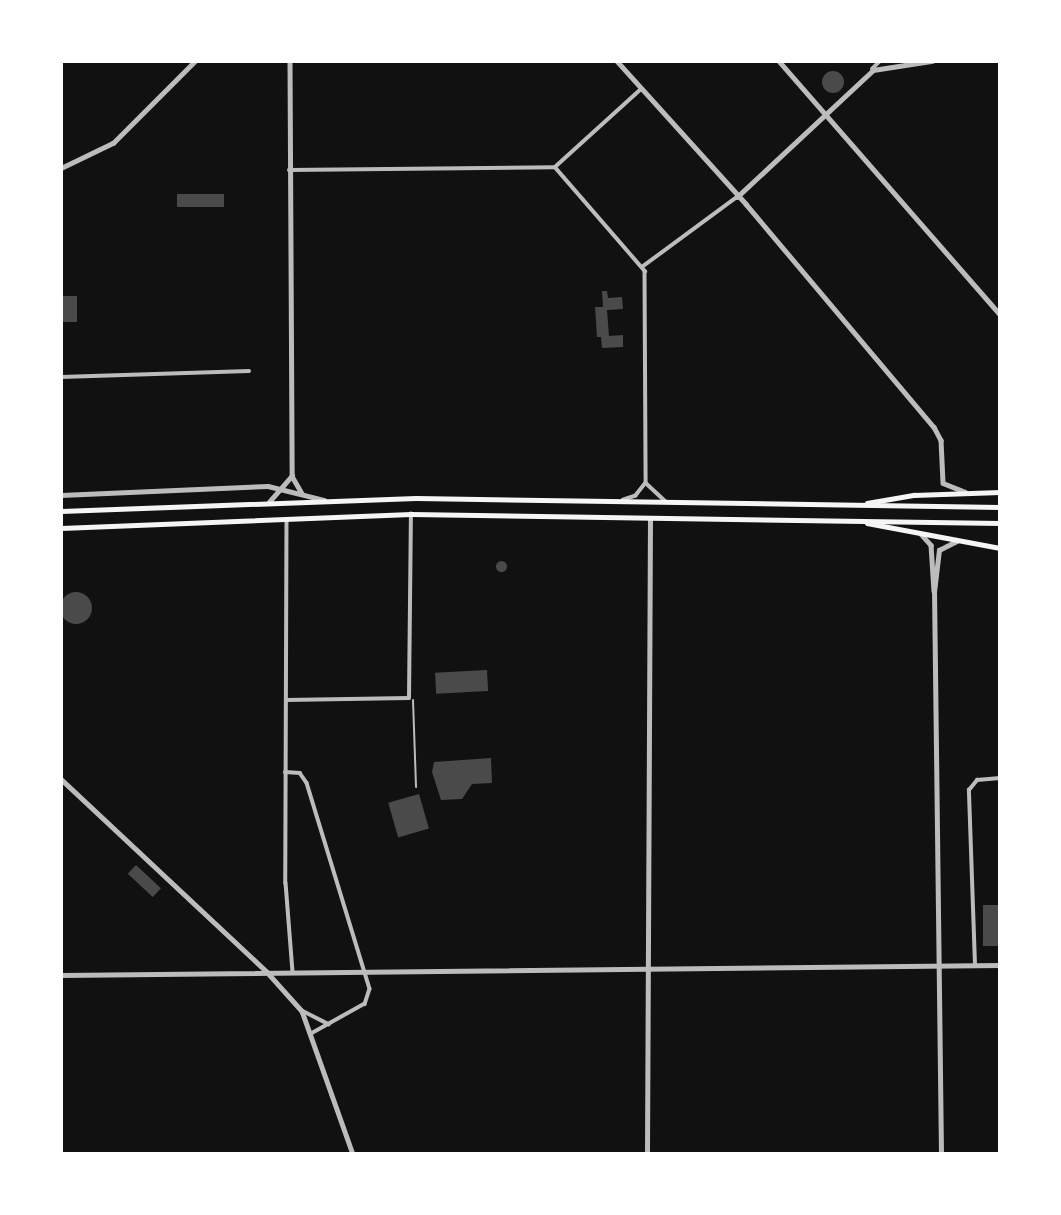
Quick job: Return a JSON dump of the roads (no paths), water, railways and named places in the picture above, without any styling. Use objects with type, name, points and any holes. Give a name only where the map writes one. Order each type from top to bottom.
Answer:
[{"type":"main road","points":[[856,505],[965,492],[1000,492]]},
{"type":"main road","points":[[61,510],[326,500],[1000,507]]},
{"type":"main road","points":[[61,528],[411,514],[650,521],[1000,523]]},
{"type":"main road","points":[[862,522],[1000,548]]},
{"type":"street","points":[[61,168],[113,143],[195,61]]},
{"type":"street","points":[[290,61],[292,476],[302,493]]},
{"type":"street","points":[[617,61],[934,427],[941,440],[943,483],[965,492]]},
{"type":"street","points":[[779,61],[1000,314]]},
{"type":"street","points":[[642,267],[737,197],[827,116],[880,61]]},
{"type":"street","points":[[868,74],[885,66],[932,61]]},
{"type":"street","points":[[289,170],[555,167],[641,89]]},
{"type":"street","points":[[555,167],[642,267],[646,484],[636,496],[612,502]]},
{"type":"street","points":[[61,377],[249,371]]},
{"type":"street","points":[[265,504],[284,488],[292,476]]},
{"type":"street","points":[[646,484],[669,503]]},
{"type":"street","points":[[61,495],[210,487],[284,488],[326,500]]},
{"type":"street","points":[[286,700],[407,700],[411,514]]},
{"type":"street","points":[[287,519],[285,772],[293,971]]},
{"type":"street","points":[[647,1154],[650,521]]},
{"type":"street","points":[[914,531],[931,544],[934,592],[941,1154]]},
{"type":"street","points":[[934,592],[939,550],[948,541],[961,541]]},
{"type":"street","points":[[285,772],[300,773],[307,783],[370,989],[367,1002],[311,1034]]},
{"type":"street","points":[[975,965],[969,790],[977,780],[1000,778]]},
{"type":"street","points":[[61,779],[267,972],[302,1011],[353,1154]]},
{"type":"street","points":[[61,975],[1000,965]]},
{"type":"street","points":[[302,1011],[329,1024]]},
{"type":"lane","points":[[414,700],[416,787]]}]
